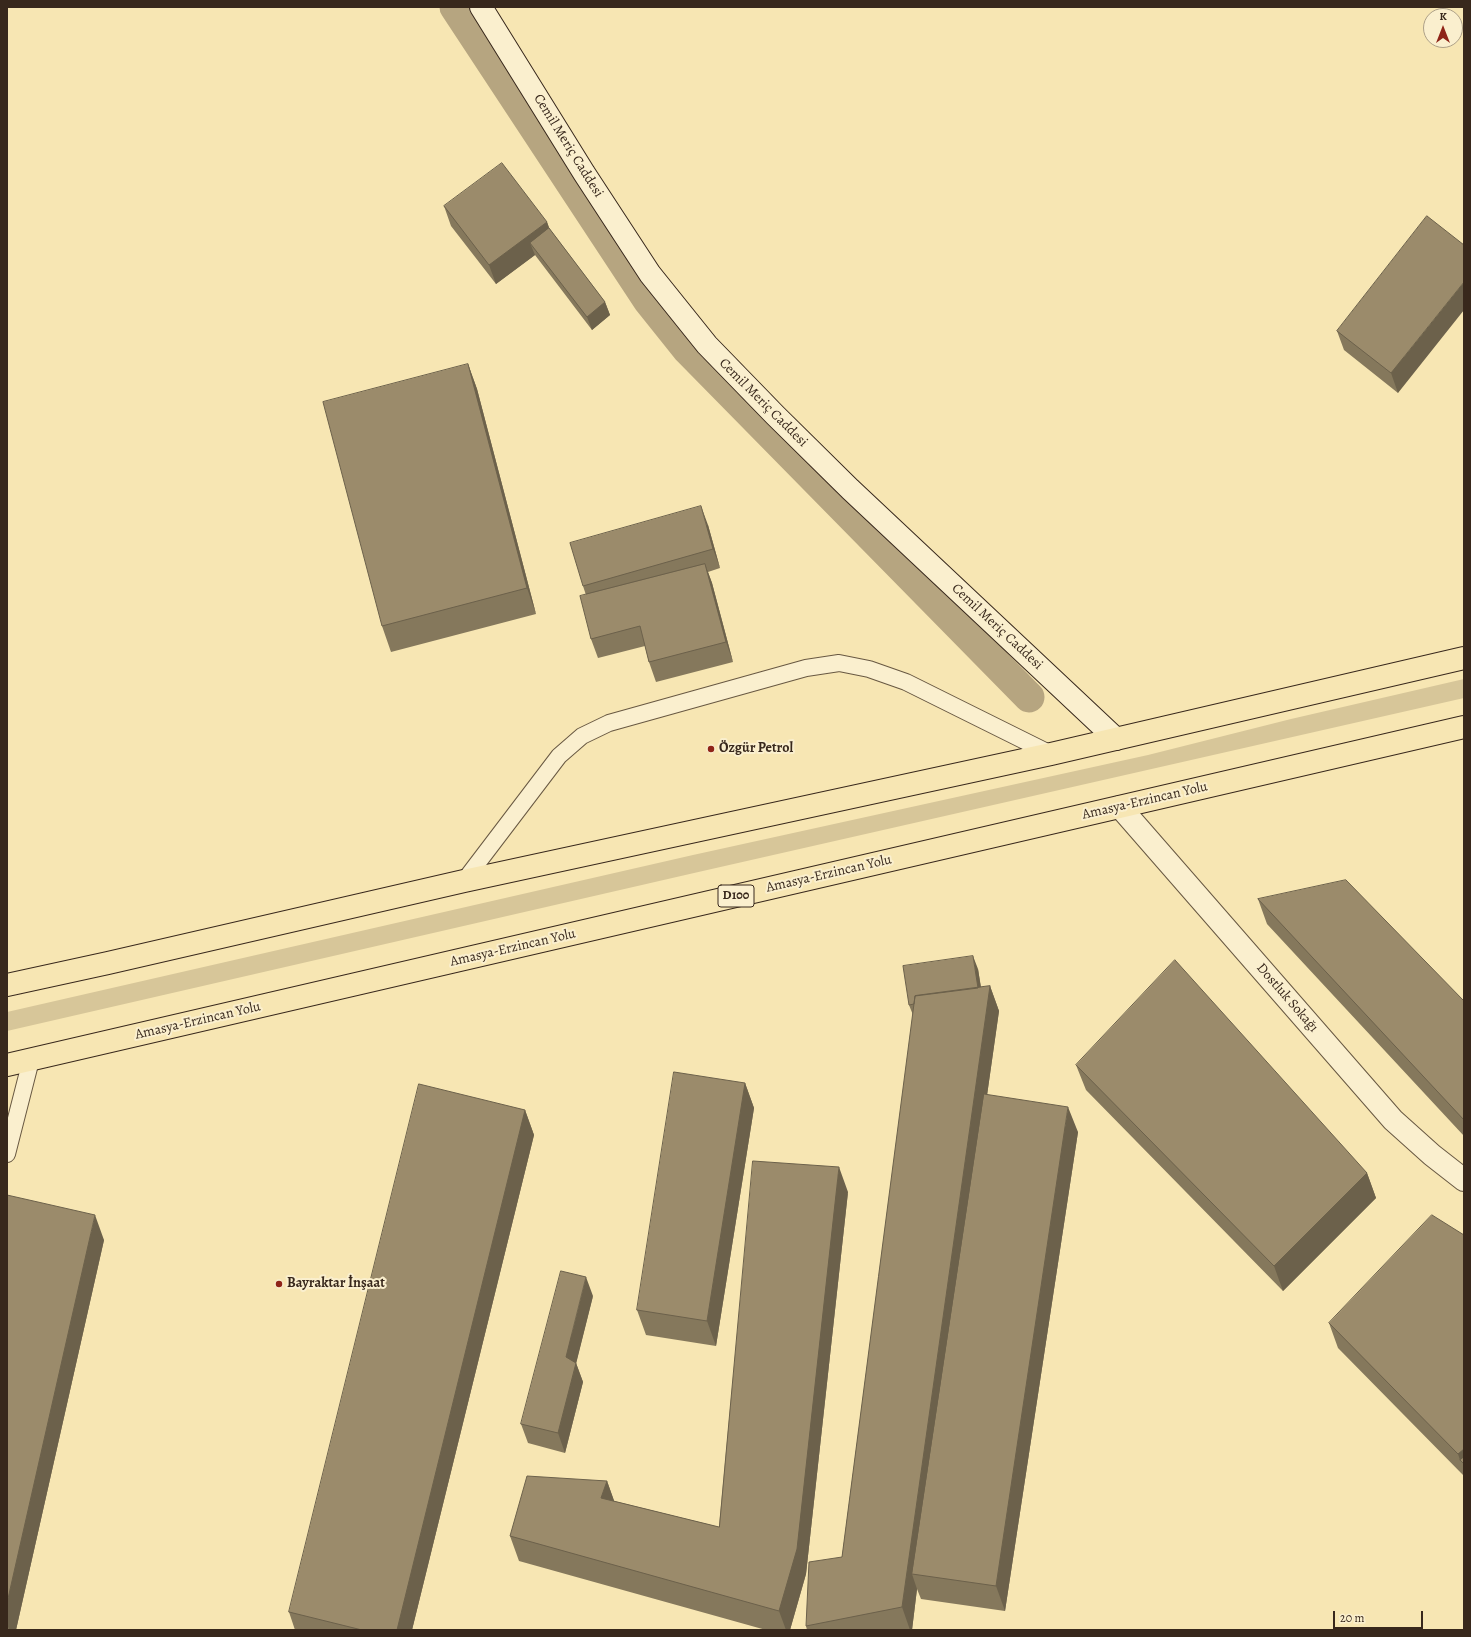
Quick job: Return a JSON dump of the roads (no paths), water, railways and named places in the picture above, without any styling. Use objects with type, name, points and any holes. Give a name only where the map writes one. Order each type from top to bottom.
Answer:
[{"type":"highway","points":[[7,985],[464,880],[1051,754],[1464,658]]},
{"type":"highway","name":"Amasya-Erzincan Yolu","points":[[7,1065],[1464,727]]},
{"type":"street","name":"Cemil Meriç Caddesi","points":[[481,7],[584,173],[650,274],[707,345],[850,489],[1116,739]]},
{"type":"street","name":"Dostluk Sokağı","points":[[1120,807],[1394,1120],[1432,1155],[1464,1180]]},
{"type":"lane","points":[[464,880],[559,756],[582,736],[609,723],[806,668],[839,663],[869,669],[906,682],[1051,754]]},
{"type":"lane","points":[[7,1154],[31,1060]]},
{"type":"waterway","points":[[455,7],[648,300],[688,350],[1029,697]]},
{"type":"place","name":"Özgür Petrol","points":[[711,749]]},
{"type":"place","name":"Bayraktar İnşaat","points":[[279,1284]]}]
